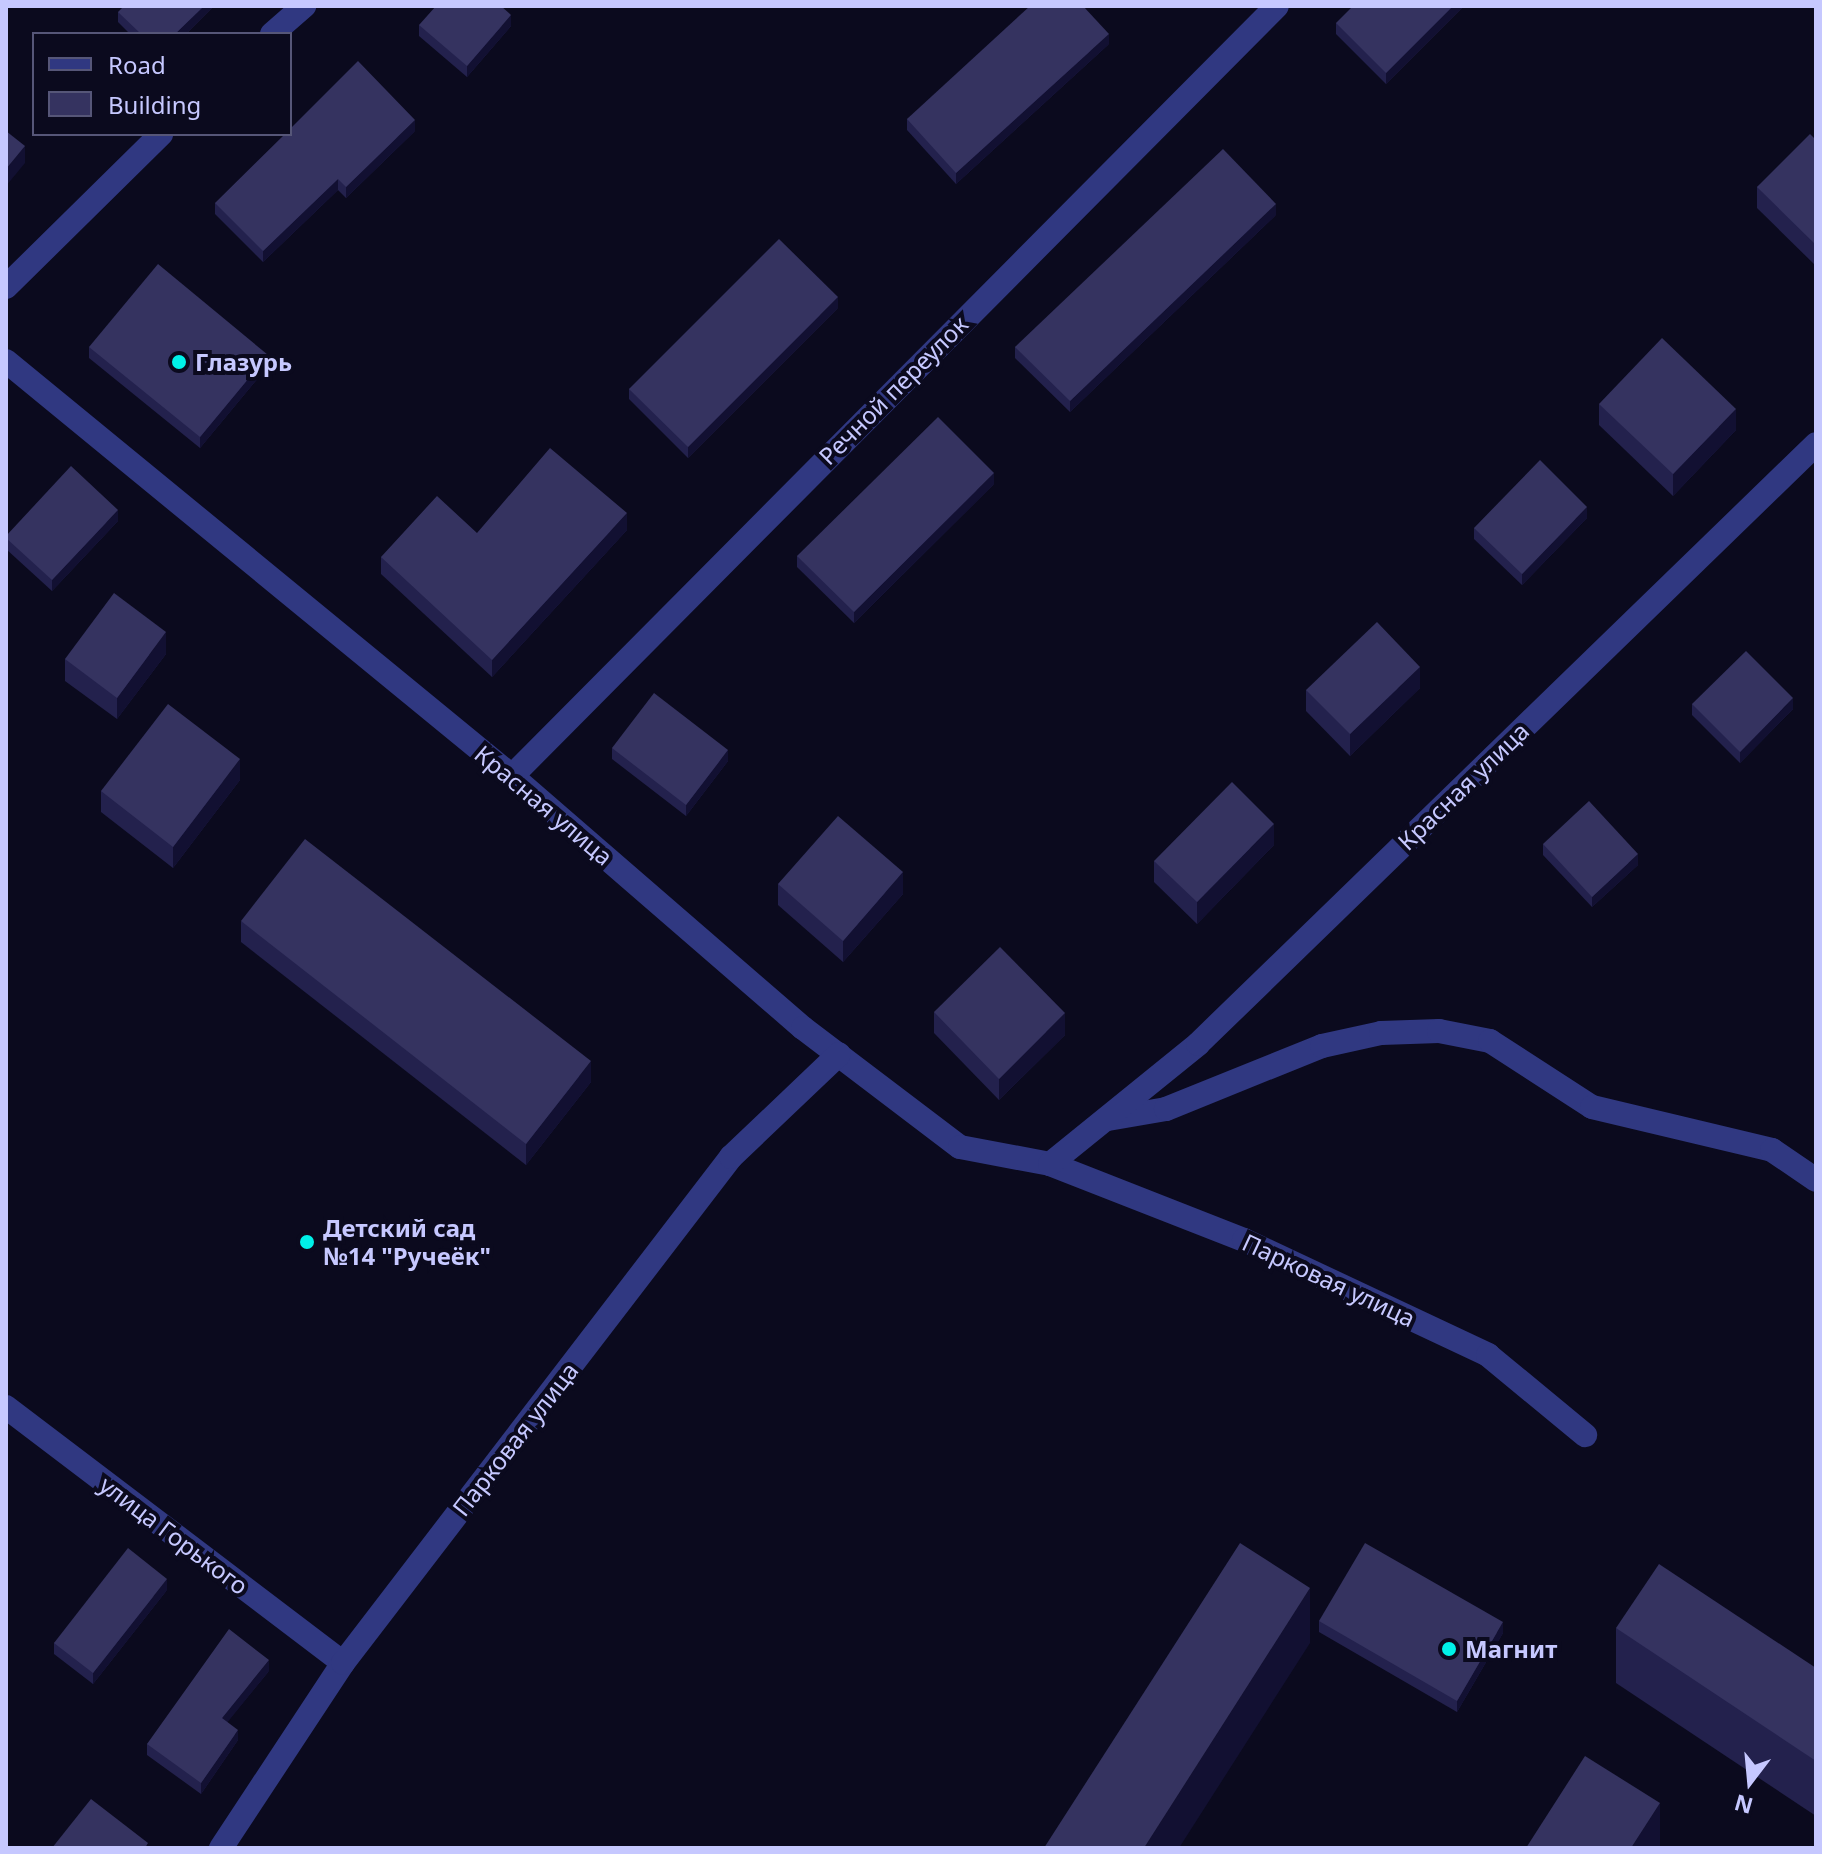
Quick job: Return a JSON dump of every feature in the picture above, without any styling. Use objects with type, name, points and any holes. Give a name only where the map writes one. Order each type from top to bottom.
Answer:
[{"type":"street","points":[[274,32],[304,6]]},
{"type":"street","name":"Речной переулок","points":[[512,776],[1277,6]]},
{"type":"street","points":[[6,287],[159,136]]},
{"type":"street","name":"Красная улица","points":[[6,361],[512,776],[839,1054],[960,1147],[1050,1164],[1198,1044],[1816,444]]},
{"type":"street","name":"Красная улица","points":[[1103,1120],[1166,1109],[1322,1046],[1381,1033],[1439,1031],[1490,1041],[1592,1107],[1772,1150],[1816,1180]]},
{"type":"street","name":"Парковая улица","points":[[221,1848],[343,1663],[731,1157],[839,1054]]},
{"type":"street","name":"Парковая улица","points":[[1050,1164],[1244,1240],[1488,1355],[1585,1435]]},
{"type":"street","name":"улица Горького","points":[[6,1407],[343,1663]]},
{"type":"building","points":[[124,6],[204,6],[177,32],[139,32],[118,12]]},
{"type":"building","points":[[436,6],[501,6],[511,15],[467,66],[419,25]]},
{"type":"building","points":[[1030,6],[1083,6],[1109,34],[956,173],[907,119]]},
{"type":"building","points":[[1353,6],[1453,6],[1386,73],[1336,23]]},
{"type":"building","points":[[358,61],[415,120],[346,187],[338,179],[263,251],[215,203],[283,136],[292,136],[292,127]]},
{"type":"building","points":[[6,131],[25,146],[6,169]]},
{"type":"building","points":[[1810,134],[1816,140],[1816,245],[1757,187]]},
{"type":"building","points":[[1223,149],[1276,204],[1070,401],[1015,347]]},
{"type":"building","points":[[779,239],[838,297],[688,447],[629,389]]},
{"type":"building","name":"Глазурь","points":[[158,264],[268,355],[200,437],[89,347]]},
{"type":"building","points":[[1662,338],[1736,409],[1673,474],[1599,404]]},
{"type":"building","points":[[938,417],[994,473],[854,612],[797,556]]},
{"type":"building","points":[[550,448],[627,513],[492,660],[381,557],[437,496],[477,533]]},
{"type":"building","points":[[1540,460],[1587,507],[1522,574],[1474,528]]},
{"type":"building","points":[[71,466],[118,510],[52,580],[6,536]]},
{"type":"building","points":[[114,593],[166,632],[117,698],[65,659]]},
{"type":"building","points":[[1377,622],[1420,667],[1350,734],[1306,690]]},
{"type":"building","points":[[1746,651],[1793,698],[1740,752],[1692,704]]},
{"type":"building","points":[[654,693],[728,750],[686,805],[612,748]]},
{"type":"building","points":[[168,704],[240,759],[173,847],[101,791]]},
{"type":"building","points":[[1232,782],[1274,824],[1197,902],[1154,861]]},
{"type":"building","points":[[1589,801],[1638,854],[1592,897],[1543,844]]},
{"type":"building","points":[[838,816],[903,872],[843,941],[778,884]]},
{"type":"building","points":[[305,839],[591,1061],[526,1144],[241,921]]},
{"type":"building","points":[[1000,947],[1065,1013],[999,1079],[934,1012]]},
{"type":"building","points":[[1240,1543],[1310,1588],[1144,1848],[1044,1848]]},
{"type":"building","points":[[1365,1543],[1503,1622],[1457,1701],[1319,1621]]},
{"type":"building","points":[[128,1548],[167,1579],[93,1673],[54,1643]]},
{"type":"building","points":[[1659,1564],[1816,1668],[1816,1761],[1616,1628]]},
{"type":"building","points":[[229,1629],[269,1660],[222,1718],[238,1730],[201,1783],[147,1744]]},
{"type":"building","points":[[1585,1756],[1660,1803],[1631,1848],[1526,1848]]},
{"type":"building","points":[[91,1799],[148,1843],[145,1848],[52,1848]]},
{"type":"place","name":"Глазурь","points":[[179,362]]},
{"type":"place","name":"Детский сад №14 \"Ручеёк\"","points":[[307,1242]]},
{"type":"place","name":"Магнит","points":[[1449,1649]]}]
